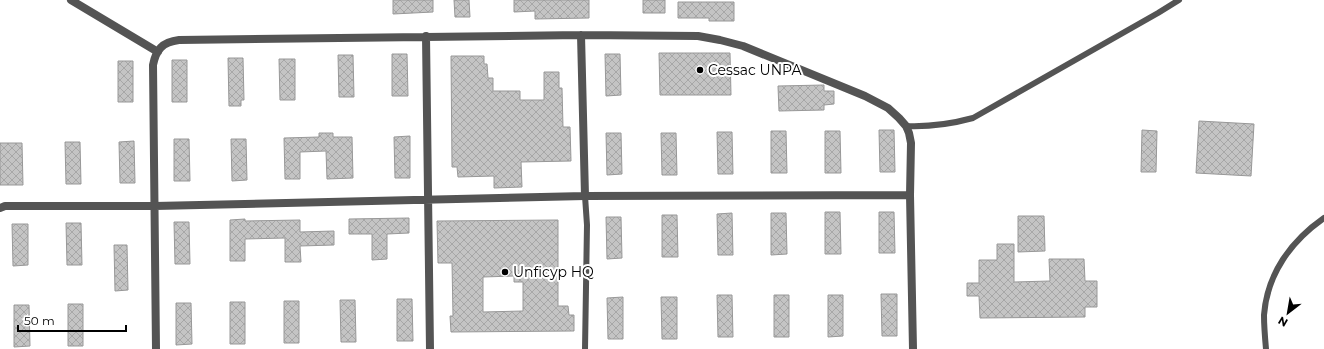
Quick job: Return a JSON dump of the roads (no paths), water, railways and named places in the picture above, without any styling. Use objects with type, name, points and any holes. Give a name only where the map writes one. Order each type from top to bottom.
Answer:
[{"type":"street","points":[[72,0],[158,52]]},
{"type":"street","points":[[580,35],[585,196]]},
{"type":"street","points":[[156,349],[153,66],[158,52],[166,43],[178,40],[580,35],[698,36],[720,40],[743,46],[865,96],[888,108],[906,126],[911,143],[910,195],[913,349]]},
{"type":"street","points":[[426,36],[430,349]]},
{"type":"street","points":[[0,208],[5,206],[155,206],[585,196],[910,195]]},
{"type":"lane","points":[[906,126],[925,127],[952,124],[973,118],[1158,14],[1179,0]]},
{"type":"lane","points":[[585,196],[587,225],[585,349]]},
{"type":"lane","points":[[1266,349],[1264,316],[1266,299],[1272,281],[1289,249],[1324,218]]},
{"type":"place","name":"Cessac UNPA","points":[[700,70]]},
{"type":"place","name":"Unficyp HQ","points":[[505,272]]}]
